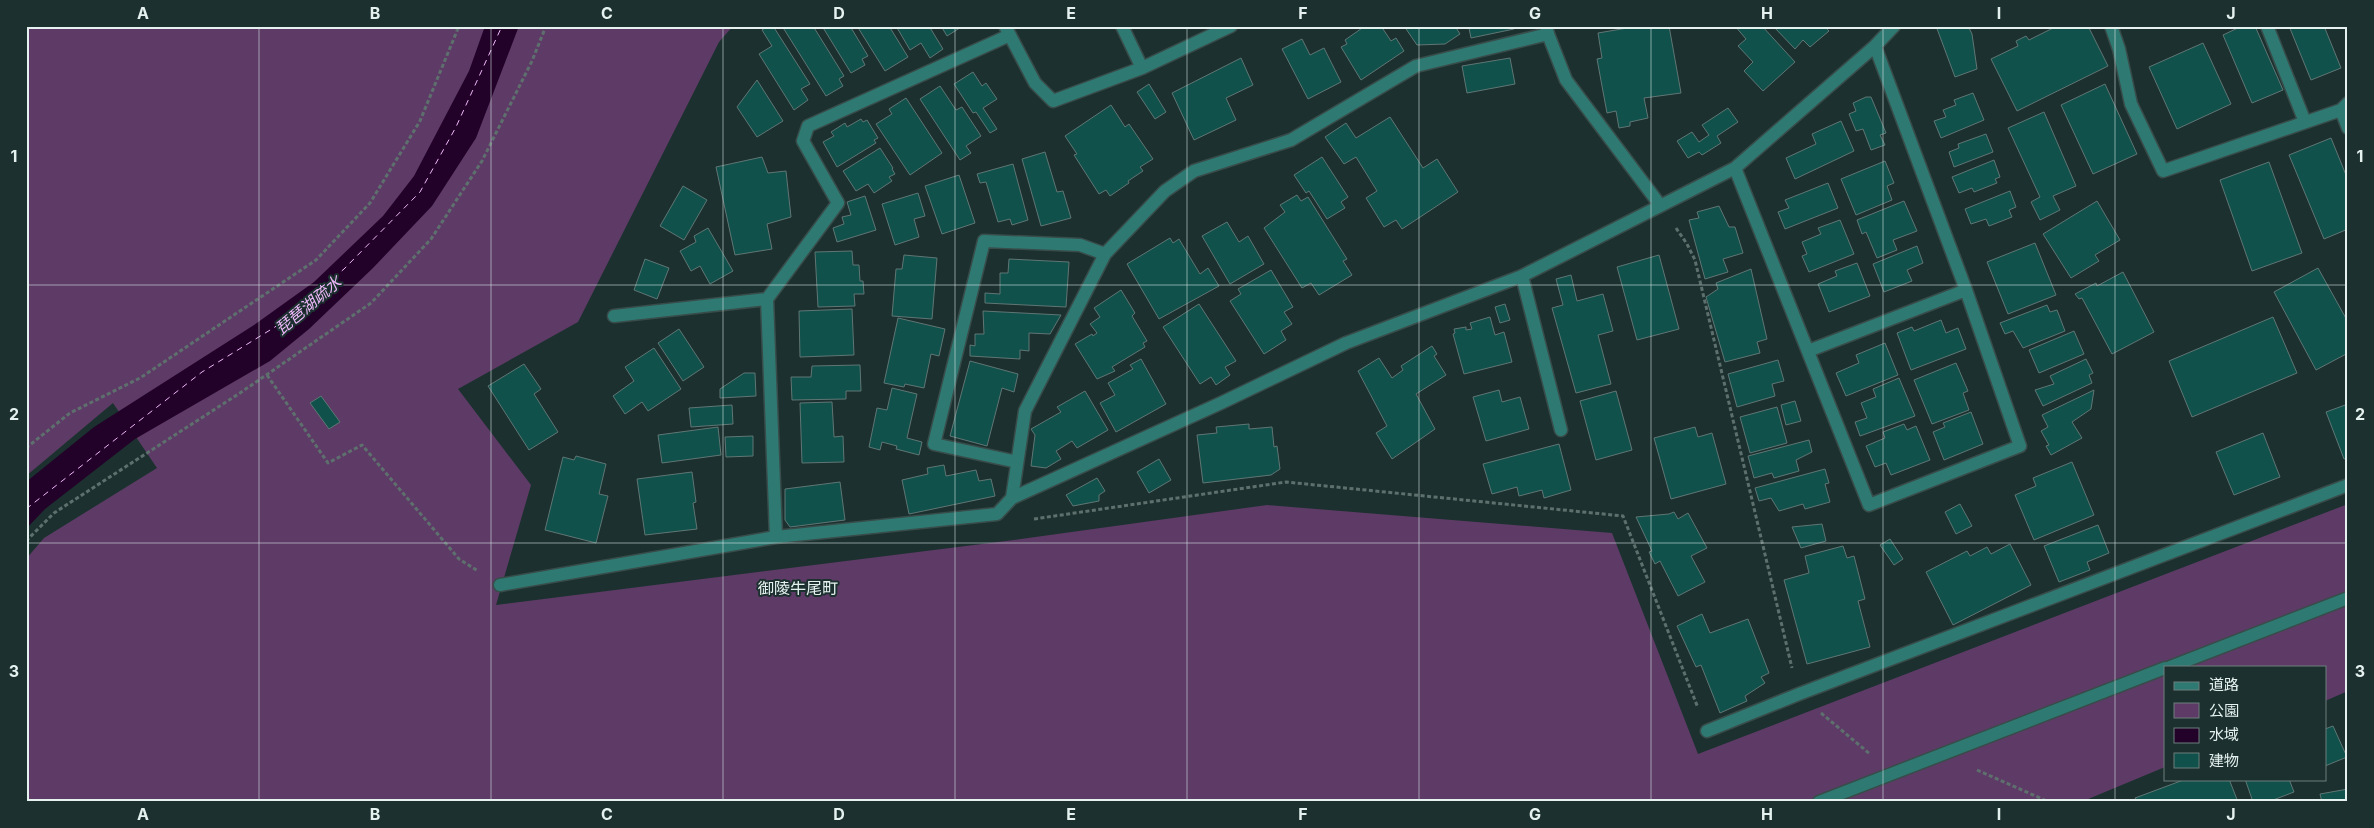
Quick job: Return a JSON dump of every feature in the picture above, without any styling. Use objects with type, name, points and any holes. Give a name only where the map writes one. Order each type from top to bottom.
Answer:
[{"type":"street","points":[[1122,26],[1142,68]]},
{"type":"street","points":[[776,537],[767,298],[838,203],[802,142],[808,126],[1008,31],[1035,82],[1053,101],[1142,68],[1230,26]]},
{"type":"street","points":[[500,585],[776,537],[997,514],[1012,498],[1346,343],[1522,276],[1735,168],[1875,46],[1894,26]]},
{"type":"street","points":[[2110,26],[2119,49],[2131,104],[2163,171],[2304,122],[2344,106],[2348,128]]},
{"type":"street","points":[[2267,26],[2304,122]]},
{"type":"street","points":[[1012,498],[1025,411],[1105,254],[1165,191],[1194,171],[1291,140],[1416,66],[1547,30],[1566,80],[1660,205]]},
{"type":"street","points":[[1735,168],[1869,505],[2020,446],[1966,290],[1875,46]]},
{"type":"street","points":[[1017,462],[934,444],[984,241],[1080,245],[1105,254]]},
{"type":"street","points":[[1522,276],[1561,430]]},
{"type":"street","points":[[1808,351],[1966,290]]},
{"type":"street","points":[[614,316],[767,298]]},
{"type":"street","points":[[1707,732],[1798,694],[2348,485]]},
{"type":"street","points":[[2173,666],[2348,598]]},
{"type":"street","points":[[1820,802],[2164,668]]},
{"type":"path","points":[[26,448],[70,413],[140,378],[316,260],[370,203],[420,122],[459,26]]},
{"type":"path","points":[[26,541],[54,513],[371,304],[431,239],[482,162],[532,61],[546,26]]},
{"type":"path","points":[[1660,205],[1688,244],[1695,260],[1798,694],[1893,774]]},
{"type":"path","points":[[267,374],[328,463],[362,445],[459,558]]},
{"type":"path","points":[[997,514],[1010,523],[1286,482],[1623,516],[1707,732]]},
{"type":"path","points":[[1943,754],[2049,802]]},
{"type":"green space","points":[[26,26],[733,26],[719,42],[578,322],[458,389],[531,485],[496,605],[1021,539],[1267,505],[1612,533],[1698,754],[2348,504],[2348,691],[2326,701],[2326,666],[2164,666],[2164,767],[2081,802],[26,802],[26,559],[44,538],[157,468],[113,403],[26,476]]},
{"type":"water","name":"琵琶湖疏水","points":[[485,26],[519,26],[476,138],[432,206],[373,268],[309,329],[270,361],[135,439],[45,509],[26,529],[26,482],[94,427],[254,325],[314,282],[383,216],[414,176],[469,71]]},
{"type":"building","points":[[768,26],[773,26],[810,84],[801,89],[808,100],[794,110],[759,54],[772,46],[762,30]]},
{"type":"building","points":[[782,26],[813,26],[844,76],[839,79],[843,86],[826,96]]},
{"type":"building","points":[[822,26],[850,26],[868,56],[862,59],[865,65],[851,73]]},
{"type":"building","points":[[857,26],[889,26],[908,57],[885,71]]},
{"type":"building","points":[[896,26],[929,26],[943,49],[930,58],[921,43],[910,50]]},
{"type":"building","points":[[941,26],[963,26],[947,36]]},
{"type":"building","points":[[1365,26],[1381,26],[1391,41],[1396,38],[1404,51],[1361,80],[1341,47],[1347,44],[1345,40]]},
{"type":"building","points":[[1404,26],[1455,26],[1460,34],[1445,44],[1417,45]]},
{"type":"building","points":[[1473,26],[1514,26],[1514,29],[1471,38],[1469,28]]},
{"type":"building","points":[[1639,26],[1669,26],[1681,93],[1644,98],[1648,118],[1630,122],[1630,126],[1619,128],[1616,111],[1607,113],[1597,59],[1602,58],[1598,33]]},
{"type":"building","points":[[1735,26],[1762,26],[1795,62],[1763,91],[1744,71],[1753,62],[1738,46],[1746,39]]},
{"type":"building","points":[[1773,26],[1824,26],[1829,31],[1810,47],[1803,40],[1795,49]]},
{"type":"building","points":[[1936,26],[1968,26],[1972,34],[1977,69],[1955,77]]},
{"type":"building","points":[[2052,26],[2088,26],[2108,66],[2017,111],[1991,59],[2018,46],[2016,41],[2026,36],[2029,40],[2053,28]]},
{"type":"building","points":[[2242,26],[2255,26],[2283,90],[2252,103],[2223,35]]},
{"type":"building","points":[[2289,26],[2324,26],[2341,68],[2311,80]]},
{"type":"building","points":[[1302,39],[1310,55],[1324,48],[1341,82],[1308,99],[1282,49]]},
{"type":"building","points":[[2203,43],[2231,104],[2177,129],[2149,67]]},
{"type":"building","points":[[1241,58],[1253,85],[1226,98],[1236,120],[1194,140],[1172,93]]},
{"type":"building","points":[[1510,58],[1515,84],[1467,93],[1462,66]]},
{"type":"building","points":[[973,72],[982,86],[986,83],[997,99],[983,108],[997,129],[990,133],[976,112],[973,113],[954,84]]},
{"type":"building","points":[[757,80],[783,121],[757,137],[737,107]]},
{"type":"building","points":[[1149,84],[1166,112],[1155,119],[1137,92]]},
{"type":"building","points":[[2105,84],[2137,154],[2093,174],[2061,105]]},
{"type":"building","points":[[940,86],[956,110],[962,107],[981,136],[966,146],[971,153],[960,160],[920,99]]},
{"type":"building","points":[[1973,93],[1984,120],[1941,138],[1934,121],[1946,117],[1943,110],[1956,105],[1954,100]]},
{"type":"building","points":[[1866,97],[1871,97],[1886,133],[1880,135],[1885,145],[1871,150],[1863,129],[1856,131],[1849,114],[1856,111],[1853,103]]},
{"type":"building","points":[[906,98],[942,153],[910,175],[876,124],[892,114],[889,109]]},
{"type":"building","points":[[1111,105],[1125,127],[1129,124],[1153,159],[1140,167],[1143,171],[1110,196],[1106,190],[1099,194],[1074,155],[1077,154],[1065,136]]},
{"type":"building","points":[[1728,108],[1738,122],[1717,136],[1721,143],[1702,155],[1699,152],[1688,158],[1677,141],[1692,132],[1699,142],[1709,135],[1702,125]]},
{"type":"building","points":[[2044,112],[2076,186],[2053,196],[2060,210],[2040,220],[2031,202],[2040,197],[2008,128]]},
{"type":"building","points":[[1390,117],[1423,168],[1437,159],[1458,192],[1402,229],[1396,220],[1384,227],[1366,198],[1377,191],[1356,157],[1344,164],[1325,137],[1346,123],[1356,138]]},
{"type":"building","points":[[861,119],[863,122],[867,120],[878,138],[874,140],[876,143],[837,167],[823,142],[834,136],[831,132],[845,123],[847,127]]},
{"type":"building","points":[[1841,121],[1854,151],[1795,179],[1786,158],[1816,144],[1812,134]]},
{"type":"building","points":[[1986,134],[1993,152],[1954,167],[1949,152],[1959,148],[1958,144]]},
{"type":"building","points":[[2331,138],[2348,180],[2348,229],[2324,239],[2289,155]]},
{"type":"building","points":[[880,148],[893,168],[895,174],[889,177],[892,181],[874,193],[868,184],[856,191],[843,171]]},
{"type":"building","points":[[1045,152],[1057,192],[1063,191],[1071,218],[1041,226],[1022,159]]},
{"type":"building","points":[[762,157],[768,173],[786,171],[791,217],[767,224],[772,249],[735,255],[716,167]]},
{"type":"building","points":[[1322,157],[1348,197],[1341,202],[1345,208],[1327,219],[1309,191],[1306,193],[1294,175]]},
{"type":"building","points":[[1994,160],[2000,177],[1995,179],[1997,183],[1974,192],[1972,188],[1959,193],[1952,177]]},
{"type":"building","points":[[1885,161],[1894,183],[1887,186],[1892,200],[1856,215],[1841,179]]},
{"type":"building","points":[[2269,162],[2302,253],[2252,271],[2220,180]]},
{"type":"building","points":[[1013,164],[1028,220],[1012,225],[1010,219],[998,222],[986,182],[980,183],[977,174]]},
{"type":"building","points":[[959,175],[975,223],[942,234],[925,186]]},
{"type":"building","points":[[1828,183],[1838,208],[1785,229],[1778,212],[1789,208],[1785,200]]},
{"type":"building","points":[[683,186],[707,200],[684,240],[660,226]]},
{"type":"building","points":[[2010,191],[2016,207],[2009,210],[2012,217],[1989,226],[1986,219],[1971,224],[1965,209]]},
{"type":"building","points":[[918,193],[925,216],[914,219],[919,237],[895,245],[882,204]]},
{"type":"building","points":[[1297,195],[1301,201],[1308,197],[1347,259],[1343,261],[1352,275],[1319,295],[1311,283],[1302,288],[1264,228],[1285,212],[1280,205]]},
{"type":"building","points":[[865,196],[876,230],[837,242],[833,228],[844,224],[842,217],[851,215],[847,202]]},
{"type":"building","points":[[1904,201],[1917,231],[1893,240],[1897,250],[1877,258],[1866,232],[1862,234],[1857,220]]},
{"type":"building","points":[[2097,201],[2120,240],[2095,255],[2099,261],[2071,278],[2043,234]]},
{"type":"building","points":[[1719,206],[1729,227],[1735,227],[1743,253],[1723,259],[1728,272],[1705,279],[1689,220],[1699,218],[1697,212]]},
{"type":"building","points":[[1840,220],[1854,254],[1809,272],[1802,256],[1807,254],[1802,242],[1821,234],[1818,228]]},
{"type":"building","points":[[1227,222],[1239,242],[1248,236],[1264,264],[1230,284],[1202,236]]},
{"type":"building","points":[[708,228],[733,271],[710,284],[700,266],[691,271],[680,251],[696,242],[694,236]]},
{"type":"building","points":[[1170,238],[1173,243],[1179,239],[1200,274],[1208,268],[1219,286],[1159,319],[1127,264]]},
{"type":"building","points":[[2035,243],[2056,295],[2008,314],[1987,262]]},
{"type":"building","points":[[1917,246],[1923,263],[1907,270],[1912,281],[1884,292],[1873,264]]},
{"type":"building","points":[[852,251],[853,265],[859,265],[860,281],[863,281],[864,294],[854,294],[855,306],[818,307],[815,252]]},
{"type":"building","points":[[904,255],[937,258],[932,319],[892,316],[896,269],[902,269]]},
{"type":"building","points":[[1659,255],[1679,329],[1637,340],[1617,267]]},
{"type":"building","points":[[645,259],[669,268],[657,299],[634,290]]},
{"type":"building","points":[[1009,259],[1069,262],[1066,307],[985,303],[985,293],[1000,294],[1000,273],[1008,273]]},
{"type":"building","points":[[1857,263],[1870,296],[1829,312],[1818,284],[1837,276],[1835,271]]},
{"type":"building","points":[[2318,268],[2348,322],[2348,353],[2316,370],[2274,292]]},
{"type":"building","points":[[1751,269],[1767,339],[1757,342],[1760,353],[1725,362],[1706,297],[1718,289],[1716,283]]},
{"type":"building","points":[[1271,270],[1293,307],[1284,312],[1292,324],[1281,331],[1286,340],[1264,354],[1230,301],[1241,294],[1238,289]]},
{"type":"building","points":[[2123,272],[2154,332],[2112,354],[2082,298],[2079,299],[2075,294],[2096,283],[2097,286]]},
{"type":"building","points":[[1571,275],[1577,301],[1603,294],[1613,331],[1598,335],[1611,384],[1576,393],[1552,308],[1563,305],[1556,279]]},
{"type":"building","points":[[1121,290],[1135,313],[1132,316],[1147,341],[1143,343],[1145,347],[1112,367],[1115,371],[1097,379],[1075,344],[1097,333],[1090,324],[1100,317],[1094,308]]},
{"type":"building","points":[[1199,304],[1236,361],[1225,367],[1230,375],[1216,385],[1211,377],[1200,384],[1163,327]]},
{"type":"building","points":[[1505,304],[1510,320],[1500,323],[1495,307]]},
{"type":"building","points":[[2047,305],[2050,312],[2057,310],[2065,331],[2023,348],[2013,331],[2005,334],[2000,323]]},
{"type":"building","points":[[852,309],[854,355],[800,357],[799,311]]},
{"type":"building","points":[[983,311],[1061,315],[1050,334],[1029,333],[1029,351],[1020,350],[1020,359],[970,356],[970,345],[975,346],[975,334],[984,334]]},
{"type":"building","points":[[1490,317],[1495,335],[1504,332],[1512,362],[1464,374],[1453,334],[1455,333],[1454,329],[1466,327],[1466,330],[1472,329],[1470,323]]},
{"type":"building","points":[[2273,317],[2297,373],[2192,417],[2169,361]]},
{"type":"building","points":[[898,318],[945,329],[939,356],[931,354],[924,388],[905,384],[904,387],[884,383]]},
{"type":"building","points":[[1941,320],[1946,333],[1958,328],[1966,349],[1911,370],[1897,333],[1912,327],[1914,331]]},
{"type":"building","points":[[679,329],[704,367],[683,381],[658,343]]},
{"type":"building","points":[[2074,331],[2084,354],[2039,373],[2029,350]]},
{"type":"building","points":[[1885,343],[1898,375],[1846,396],[1836,373],[1859,363],[1856,355]]},
{"type":"building","points":[[1432,346],[1437,354],[1434,356],[1446,375],[1416,394],[1435,429],[1392,459],[1376,433],[1387,426],[1358,371],[1379,358],[1392,378],[1403,370],[1401,366]]},
{"type":"building","points":[[654,348],[681,389],[648,411],[642,402],[625,414],[613,396],[634,381],[625,367]]},
{"type":"building","points":[[1141,359],[1166,404],[1116,432],[1100,403],[1115,395],[1108,383],[1133,369],[1130,365]]},
{"type":"building","points":[[2086,359],[2093,373],[2089,375],[2092,383],[2043,406],[2035,390],[2054,384],[2050,376]]},
{"type":"building","points":[[1778,360],[1784,381],[1772,384],[1775,396],[1737,407],[1728,374]]},
{"type":"building","points":[[970,361],[1018,374],[1014,392],[1002,388],[987,446],[950,436]]},
{"type":"building","points":[[1956,363],[1968,391],[1963,393],[1969,410],[1932,424],[1914,380]]},
{"type":"building","points":[[524,364],[541,389],[534,394],[558,432],[529,450],[488,386]]},
{"type":"building","points":[[860,365],[861,391],[846,391],[846,399],[792,400],[791,377],[811,377],[812,366]]},
{"type":"building","points":[[744,373],[755,373],[756,396],[720,398],[720,389]]},
{"type":"building","points":[[1899,378],[1915,416],[1860,436],[1855,422],[1867,418],[1861,403],[1876,397],[1873,389]]},
{"type":"building","points":[[892,388],[917,394],[907,438],[922,442],[919,455],[896,449],[897,446],[882,442],[880,450],[869,447],[877,408],[887,410]]},
{"type":"building","points":[[1499,390],[1502,402],[1520,397],[1529,429],[1486,441],[1473,397]]},
{"type":"building","points":[[2094,390],[2091,409],[2072,422],[2082,438],[2051,455],[2046,446],[2049,445],[2041,431],[2048,427],[2042,415]]},
{"type":"building","points":[[1085,391],[1108,430],[1077,448],[1072,441],[1056,451],[1061,459],[1046,468],[1031,466],[1035,435],[1031,429],[1061,412],[1057,407]]},
{"type":"building","points":[[1616,391],[1632,450],[1596,460],[1580,401]]},
{"type":"building","points":[[321,396],[340,422],[329,429],[310,403]]},
{"type":"building","points":[[1795,401],[1801,421],[1786,425],[1781,405]]},
{"type":"building","points":[[832,402],[834,437],[843,436],[844,462],[802,463],[800,403]]},
{"type":"building","points":[[2348,404],[2348,458],[2344,459],[2326,412]]},
{"type":"building","points":[[732,405],[733,424],[691,427],[689,408]]},
{"type":"building","points":[[1777,407],[1787,443],[1750,453],[1740,417]]},
{"type":"building","points":[[1971,412],[1983,444],[1944,460],[1933,432],[1945,427],[1943,423]]},
{"type":"building","points":[[1249,424],[1249,429],[1272,427],[1274,447],[1277,446],[1280,469],[1271,475],[1203,483],[1197,435],[1217,433],[1216,427]]},
{"type":"building","points":[[1904,424],[1907,430],[1916,426],[1930,460],[1891,475],[1886,463],[1875,467],[1866,446],[1885,438],[1883,432]]},
{"type":"building","points":[[718,427],[721,455],[662,463],[658,435]]},
{"type":"building","points":[[1695,427],[1698,437],[1712,433],[1726,484],[1671,499],[1654,438]]},
{"type":"building","points":[[2263,433],[2280,477],[2234,495],[2216,452]]},
{"type":"building","points":[[753,436],[753,456],[726,457],[725,437]]},
{"type":"building","points":[[1809,440],[1812,452],[1796,460],[1799,471],[1774,478],[1772,473],[1754,478],[1748,456]]},
{"type":"building","points":[[1559,444],[1571,490],[1544,498],[1542,490],[1519,496],[1517,487],[1492,494],[1483,464]]},
{"type":"building","points":[[576,456],[606,464],[599,494],[608,496],[596,543],[545,530],[563,457],[574,460]]},
{"type":"building","points":[[1159,459],[1171,480],[1149,493],[1137,472]]},
{"type":"building","points":[[2072,462],[2094,515],[2034,540],[2015,495],[2036,486],[2033,478]]},
{"type":"building","points":[[944,465],[946,476],[976,470],[979,481],[991,479],[995,496],[909,514],[902,480],[928,474],[927,468]]},
{"type":"building","points":[[1825,469],[1829,483],[1825,484],[1830,502],[1805,509],[1803,504],[1779,511],[1771,498],[1759,501],[1755,488]]},
{"type":"building","points":[[692,472],[696,502],[693,503],[697,529],[645,535],[637,479]]},
{"type":"building","points":[[1097,478],[1105,491],[1099,495],[1099,501],[1073,506],[1066,495]]},
{"type":"building","points":[[840,482],[845,520],[790,527],[785,520],[785,489]]},
{"type":"building","points":[[1960,504],[1972,526],[1956,534],[1945,512]]},
{"type":"building","points":[[1674,512],[1678,519],[1688,513],[1707,548],[1691,556],[1705,582],[1678,596],[1660,561],[1655,564],[1649,552],[1652,551],[1636,517]]},
{"type":"building","points":[[1822,524],[1826,541],[1801,548],[1792,527]]},
{"type":"building","points":[[2098,525],[2109,553],[2087,562],[2090,570],[2059,582],[2044,546]]},
{"type":"building","points":[[1890,539],[1903,559],[1894,565],[1880,545]]},
{"type":"building","points":[[2010,544],[2031,585],[1953,625],[1926,572],[1967,551],[1970,556],[1987,547],[1991,554]]},
{"type":"building","points":[[1843,546],[1847,558],[1854,556],[1865,599],[1858,601],[1870,647],[1807,664],[1784,580],[1809,573],[1805,556]]},
{"type":"building","points":[[1702,614],[1710,633],[1748,619],[1769,673],[1761,677],[1765,683],[1745,696],[1747,701],[1720,713],[1701,665],[1696,667],[1677,626]]},
{"type":"building","points":[[2333,726],[2347,757],[2326,766],[2326,729]]},
{"type":"building","points":[[2183,780],[2229,780],[2238,802],[2137,802],[2135,798]]},
{"type":"building","points":[[2245,780],[2289,780],[2294,792],[2268,802],[2253,802]]},
{"type":"building","points":[[2348,789],[2348,802],[2322,802],[2320,794]]},
{"type":"ferry route","points":[[26,509],[202,372],[275,327],[344,269],[420,192],[456,127],[502,26]]},
{"type":"district","name":"御陵牛尾町","points":[[798,588]]}]
